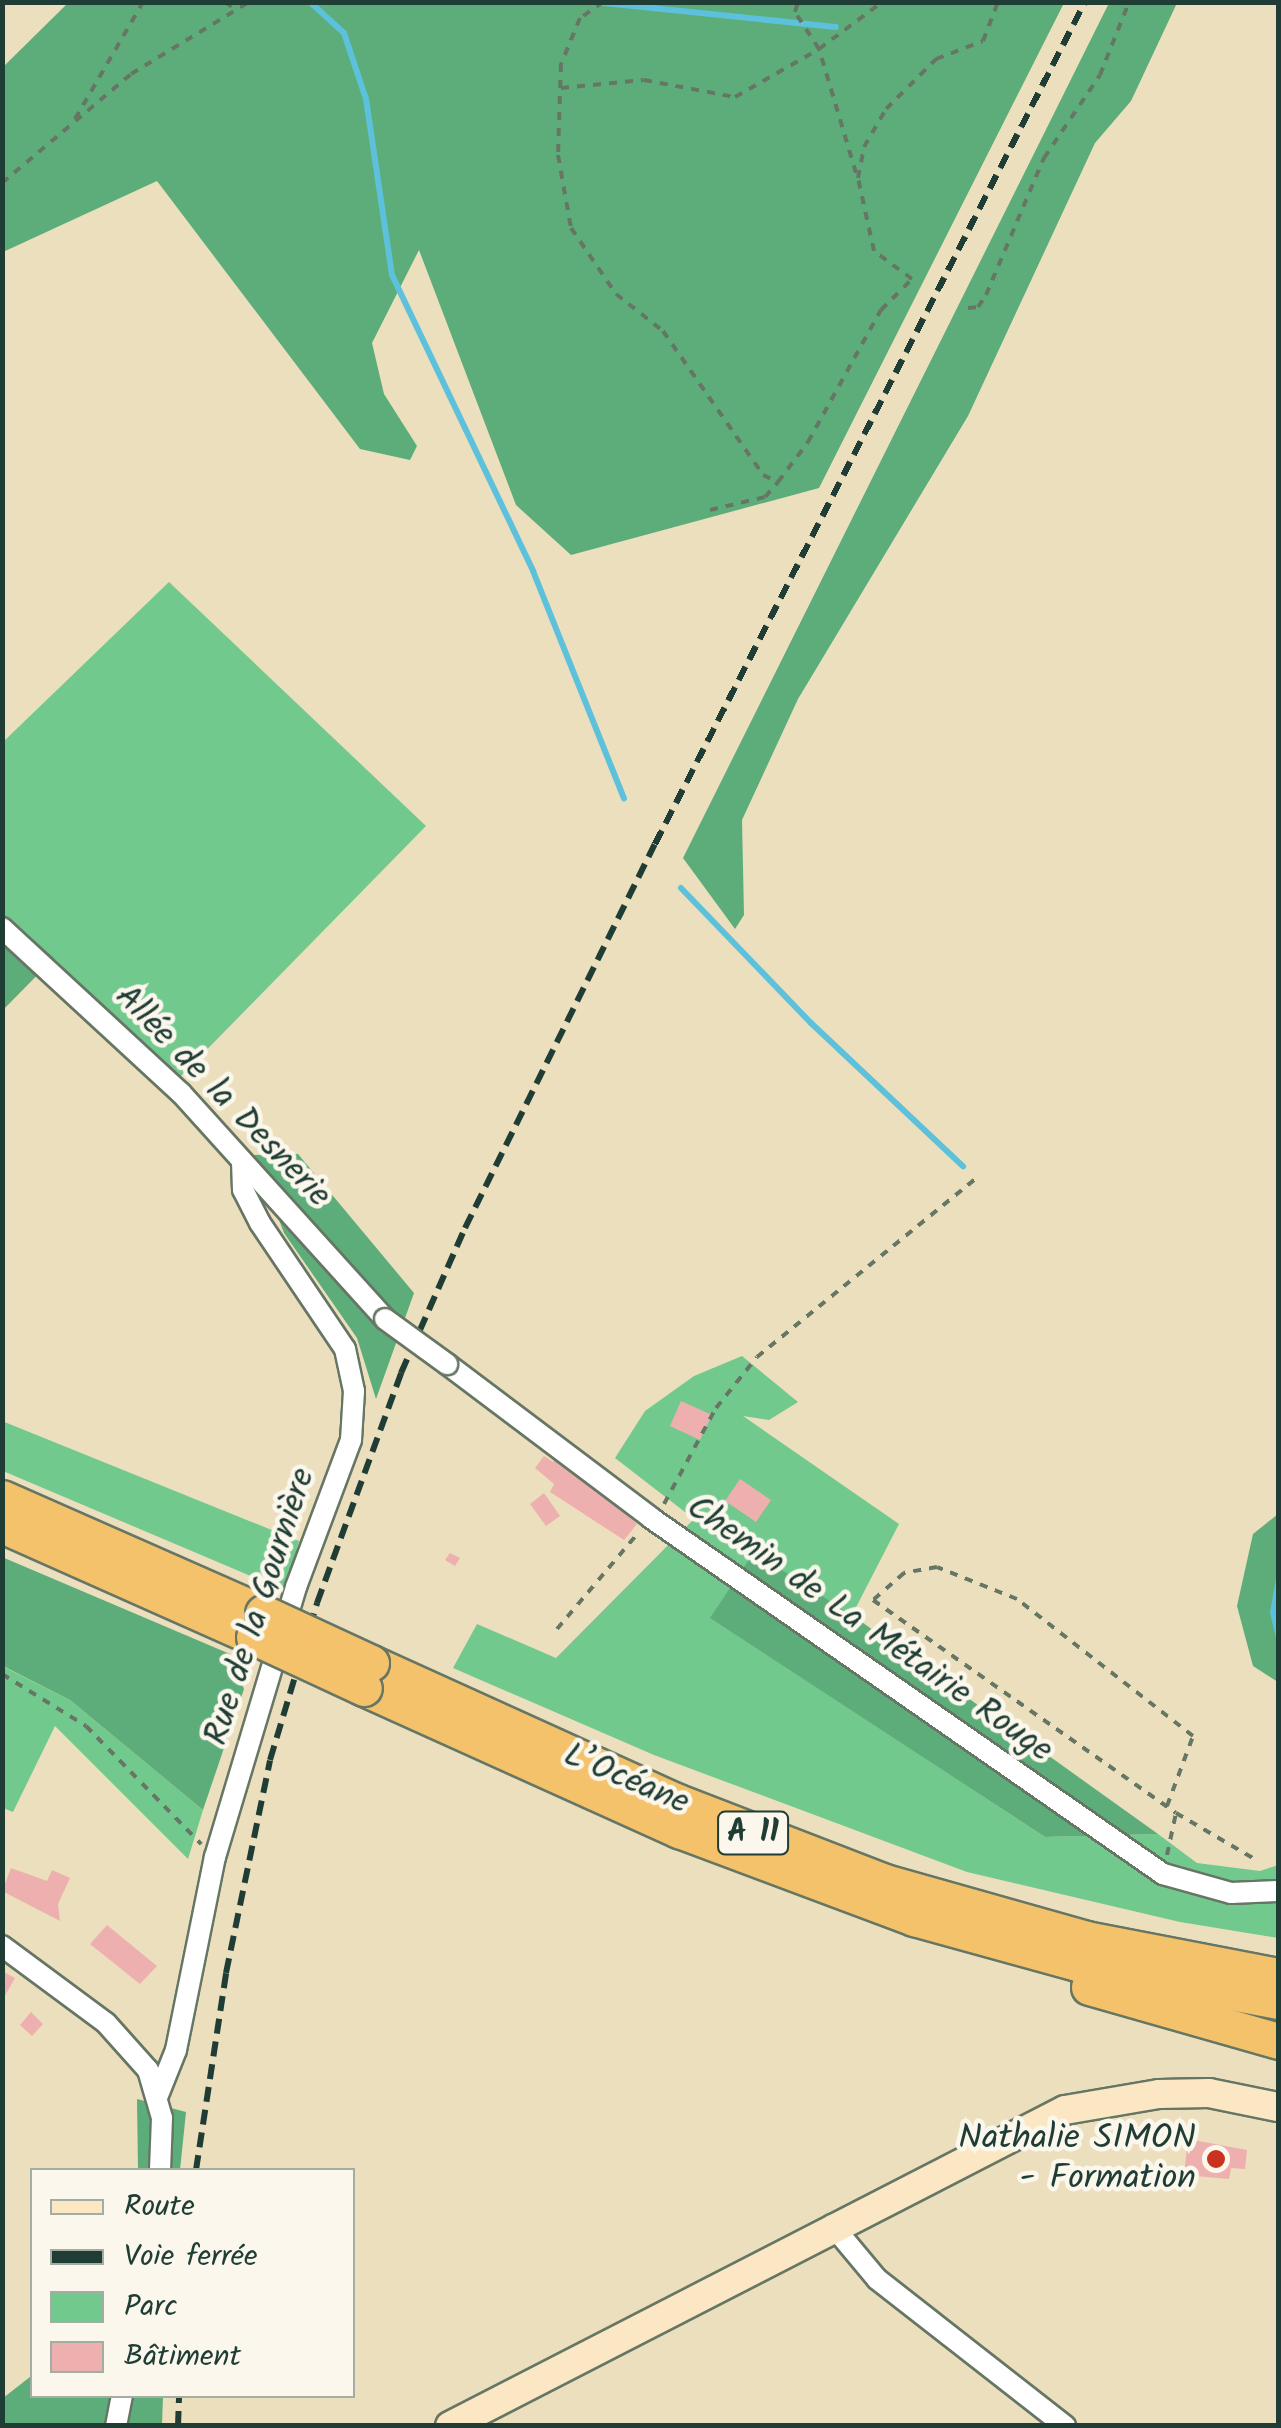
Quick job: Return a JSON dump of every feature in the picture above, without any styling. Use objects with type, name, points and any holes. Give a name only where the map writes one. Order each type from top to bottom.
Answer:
[{"type":"highway","name":"L’Océane","points":[[2,1498],[679,1830],[914,1918],[1077,1963],[1278,2002]]},
{"type":"highway","name":"L’Océane","points":[[2,1525],[259,1625]]},
{"type":"highway","name":"L’Océane","points":[[367,1675],[748,1832],[885,1882],[1086,1939],[1278,1976]]},
{"type":"highway","points":[[914,1918],[949,1945],[1278,2042]]},
{"type":"highway","points":[[1086,1939],[1131,1932],[1278,1954]]},
{"type":"street","name":"Allée de la Desnerie","points":[[2,928],[110,1022],[385,1319],[447,1364]]},
{"type":"street","name":"Rue de la Gournière","points":[[158,2094],[176,2050],[215,1857],[296,1586],[351,1440],[354,1391],[346,1350],[243,1190],[242,1161]]},
{"type":"street","name":"Chemin de La Métairie Rouge","points":[[447,1364],[651,1518],[1163,1874],[1231,1894],[1278,1890]]},
{"type":"street","points":[[2,1946],[38,1967],[130,2046],[158,2094],[160,2168]]},
{"type":"street","points":[[450,2426],[832,2225],[1065,2110],[1176,2094],[1278,2108]]},
{"type":"street","points":[[832,2225],[878,2279],[1065,2426]]},
{"type":"street","points":[[116,2426],[122,2398]]},
{"type":"path","points":[[74,120],[143,2]]},
{"type":"path","points":[[226,2],[237,10]]},
{"type":"path","points":[[2,183],[131,74],[250,2]]},
{"type":"path","points":[[603,2],[580,18],[562,64],[558,155],[571,228],[616,294],[663,331],[763,475],[778,482]]},
{"type":"path","points":[[710,510],[765,497],[808,442],[880,310],[912,278],[874,250],[858,178],[819,49],[795,12],[798,2]]},
{"type":"path","points":[[560,88],[644,80],[734,97],[819,49],[882,2]]},
{"type":"path","points":[[858,178],[864,148],[886,108],[936,59],[983,40],[998,2]]},
{"type":"path","points":[[968,308],[978,307],[986,295],[1044,158],[1100,76],[1129,2]]},
{"type":"path","points":[[556,1628],[676,1490],[716,1408],[758,1357],[978,1177]]},
{"type":"path","points":[[1167,1806],[1193,1736],[1018,1599],[936,1567],[904,1573],[873,1600],[1064,1729],[1167,1806],[1256,1860]]},
{"type":"path","points":[[2,1674],[86,1726],[215,1857]]},
{"type":"path","points":[[1163,1874],[1176,1812]]},
{"type":"green space","points":[[68,2],[1064,3],[819,488],[571,555],[516,505],[419,250],[372,343],[384,394],[417,446],[410,460],[360,449],[157,181],[3,252],[3,67]]},
{"type":"green space","points":[[1109,3],[1177,3],[1131,101],[1095,143],[968,416],[798,699],[742,820],[744,915],[735,929],[683,858]]},
{"type":"green space","points":[[169,582],[426,826],[179,1078],[3,913],[3,742]]},
{"type":"green space","points":[[3,913],[54,958],[3,1010]]},
{"type":"green space","points":[[298,1154],[414,1293],[376,1399],[357,1338],[284,1233],[254,1155]]},
{"type":"green space","points":[[742,1356],[798,1402],[769,1420],[743,1416],[899,1524],[852,1615],[754,1553],[711,1618],[1045,1837],[1158,1834],[1197,1863],[1260,1871],[1278,1865],[1278,1938],[1180,1922],[967,1872],[654,1755],[453,1668],[477,1624],[556,1658],[694,1519],[615,1458],[645,1411],[694,1376]]},
{"type":"green space","points":[[2,1421],[299,1541],[286,1591],[3,1471]]},
{"type":"green space","points":[[1278,1514],[1278,1682],[1253,1666],[1237,1606],[1253,1534]]},
{"type":"green space","points":[[754,1552],[852,1615],[1158,1834],[1045,1837],[710,1618]]},
{"type":"green space","points":[[2,1557],[230,1654],[244,1689],[203,1810],[70,1700],[3,1666]]},
{"type":"green space","points":[[2,1666],[70,1700],[203,1810],[188,1859],[55,1726],[13,1812],[3,1808]]},
{"type":"green space","points":[[137,2099],[186,2112],[180,2168],[138,2168]]},
{"type":"green space","points":[[30,2377],[30,2398],[163,2398],[162,2425],[3,2426],[3,2398]]},
{"type":"water","points":[[1278,1566],[1278,1646],[1270,1613]]},
{"type":"building","points":[[186,1051],[194,1058],[181,1070],[174,1063]]},
{"type":"building","points":[[681,1401],[712,1415],[700,1440],[670,1426]]},
{"type":"building","points":[[544,1456],[553,1462],[557,1456],[637,1524],[624,1540],[550,1492],[554,1484],[535,1468]]},
{"type":"building","points":[[740,1479],[771,1500],[756,1522],[725,1501]]},
{"type":"building","points":[[544,1493],[560,1516],[546,1526],[530,1504]]},
{"type":"building","points":[[450,1553],[460,1558],[455,1566],[445,1560]]},
{"type":"building","points":[[11,1868],[47,1881],[52,1870],[70,1878],[58,1904],[60,1921],[2,1891]]},
{"type":"building","points":[[107,1925],[157,1966],[140,1984],[90,1944]]},
{"type":"building","points":[[2,1971],[15,1978],[2,2001]]},
{"type":"building","points":[[31,2012],[43,2024],[32,2036],[20,2025]]},
{"type":"building","name":"Nathalie SIMON - Formation","points":[[1188,2139],[1247,2150],[1245,2169],[1231,2168],[1229,2179],[1184,2175]]},
{"type":"waterway","points":[[310,2],[344,33],[366,99],[392,275],[533,571],[624,799]]},
{"type":"waterway","points":[[594,2],[836,27]]},
{"type":"waterway","points":[[681,888],[811,1023],[963,1166]]},
{"type":"railway","points":[[196,2168],[226,1973],[270,1760],[317,1603],[401,1373],[465,1228],[655,844],[1085,2]]},
{"type":"railway","points":[[178,2426],[179,2398]]},
{"type":"place","name":"Nathalie SIMON - Formation","points":[[1216,2159]]}]
